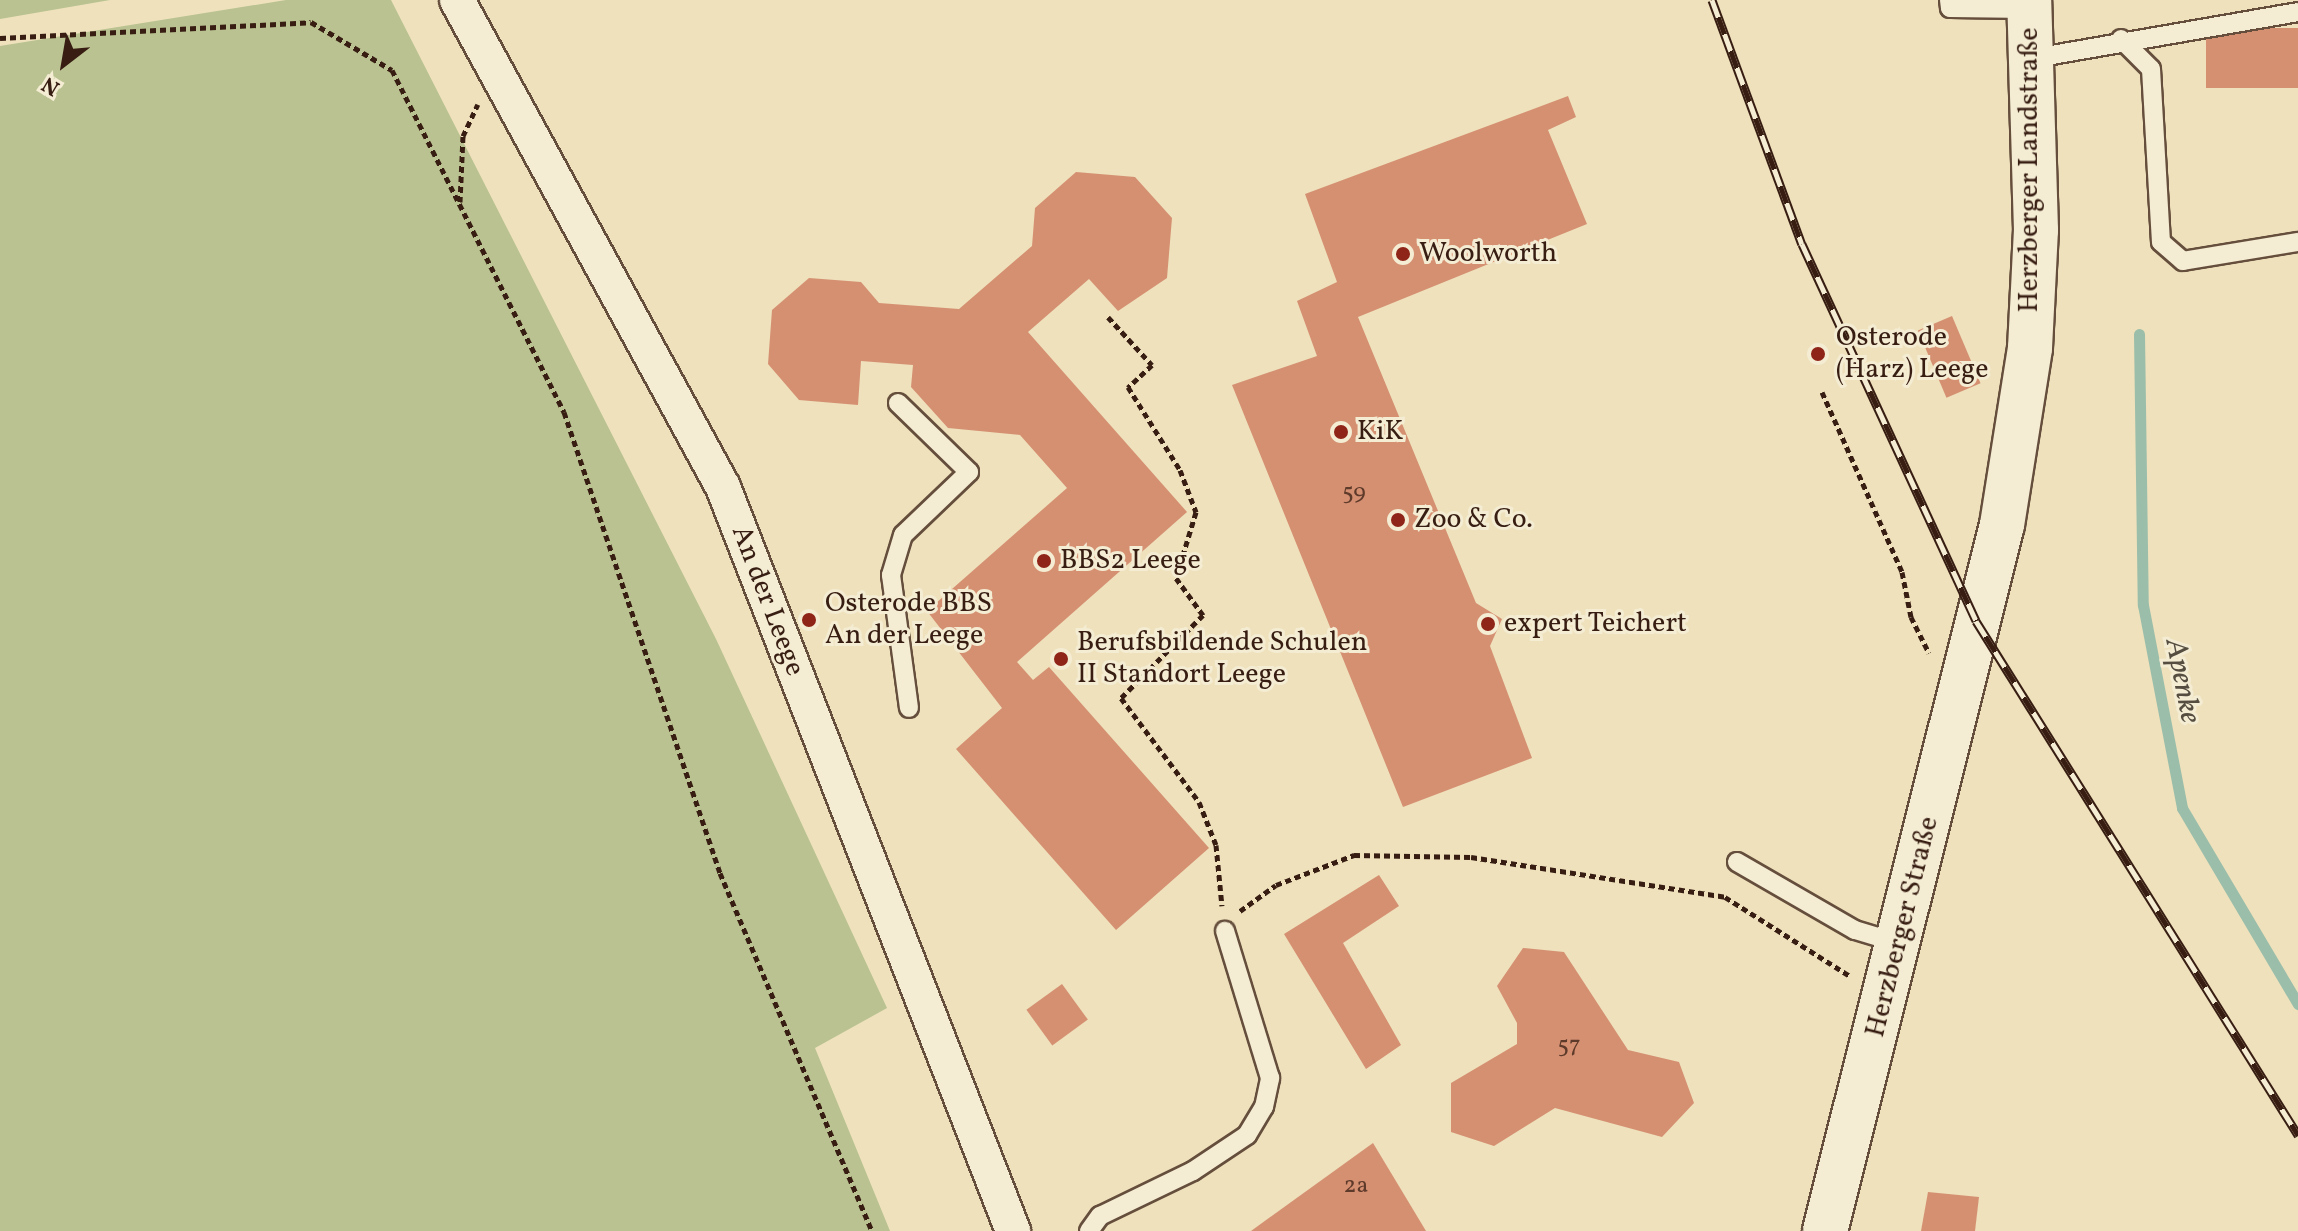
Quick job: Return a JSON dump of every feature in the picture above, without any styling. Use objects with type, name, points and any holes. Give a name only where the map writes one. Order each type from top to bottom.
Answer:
[{"type":"street","name":"An der Leege","points":[[457,0],[723,487],[1013,1231]]},
{"type":"street","name":"Herzberger Landstraße","points":[[1976,621],[2002,525],[2030,348],[2036,230],[2029,4]]},
{"type":"street","name":"Herzberger Straße","points":[[1825,1231],[1900,943],[1976,621]]},
{"type":"lane","points":[[1949,0],[1950,8],[2029,4]]},
{"type":"lane","points":[[2029,59],[2121,39],[2298,12]]},
{"type":"lane","points":[[2121,39],[2151,69],[2161,242],[2183,261],[2298,242]]},
{"type":"lane","points":[[898,403],[969,472],[903,535],[891,575],[909,708]]},
{"type":"lane","points":[[1737,862],[1855,930],[1900,943]]},
{"type":"lane","points":[[1089,1231],[1100,1216],[1193,1171],[1247,1135],[1264,1107],[1270,1078],[1225,931]]},
{"type":"path","points":[[0,38],[311,22],[392,70],[564,412],[720,873],[872,1231]]},
{"type":"path","points":[[460,203],[463,136],[473,107],[504,86]]},
{"type":"path","points":[[1108,317],[1152,365],[1128,387],[1180,470],[1196,512],[1176,578],[1203,615],[1121,698],[1199,802],[1216,845],[1225,931]]},
{"type":"path","points":[[1822,392],[1934,663]]},
{"type":"path","points":[[1225,931],[1276,885],[1317,866],[1354,855],[1471,857],[1725,897],[1854,979]]},
{"type":"green space","points":[[0,0],[110,0],[0,19]]},
{"type":"green space","points":[[286,0],[391,0],[716,639],[887,1008],[815,1048],[890,1231],[0,1231],[0,46]]},
{"type":"building","points":[[2206,28],[2298,28],[2298,88],[2206,88]]},
{"type":"building","points":[[1568,96],[1576,117],[1548,130],[1587,224],[1358,317],[1476,603],[1502,619],[1490,646],[1532,758],[1403,807],[1232,385],[1317,356],[1297,301],[1337,282],[1305,194]]},
{"type":"building","points":[[1076,172],[1135,177],[1172,218],[1167,278],[1118,311],[1089,279],[1028,332],[1187,512],[1017,662],[1033,680],[1049,667],[1209,848],[1116,930],[956,749],[1002,708],[927,611],[1067,488],[1020,435],[948,428],[911,387],[913,365],[861,361],[858,405],[799,400],[768,364],[772,310],[809,278],[861,282],[879,303],[959,309],[1032,246],[1035,208]]},
{"type":"building","points":[[1952,316],[1981,383],[1946,398],[1918,330]]},
{"type":"building","points":[[1379,875],[1399,906],[1343,943],[1401,1045],[1366,1069],[1284,934]]},
{"type":"building","points":[[1523,948],[1564,952],[1628,1050],[1679,1062],[1694,1103],[1662,1137],[1555,1108],[1494,1146],[1451,1132],[1451,1083],[1517,1044],[1517,1023],[1497,986]]},
{"type":"building","points":[[1062,984],[1088,1020],[1052,1045],[1026,1010]]},
{"type":"building","points":[[1373,1143],[1426,1231],[1251,1231]]},
{"type":"building","points":[[1928,1192],[1979,1197],[1975,1231],[1921,1231]]},
{"type":"waterway","name":"Apenke","points":[[2139,334],[2143,605],[2182,808],[2298,1004]]},
{"type":"railway","points":[[1712,0],[1802,244],[1976,621],[2298,1135]]},
{"type":"place","name":"Woolworth","points":[[1403,254]]},
{"type":"place","name":"Osterode (Harz) Leege","points":[[1818,354]]},
{"type":"place","name":"KiK","points":[[1341,432]]},
{"type":"place","name":"Zoo & Co.","points":[[1398,520]]},
{"type":"place","name":"BBS2 Leege","points":[[1044,561]]},
{"type":"place","name":"Osterode BBS An der Leege","points":[[809,620]]},
{"type":"place","name":"expert Teichert","points":[[1488,624]]},
{"type":"place","name":"Berufsbildende Schulen II Standort Leege","points":[[1061,659]]}]
